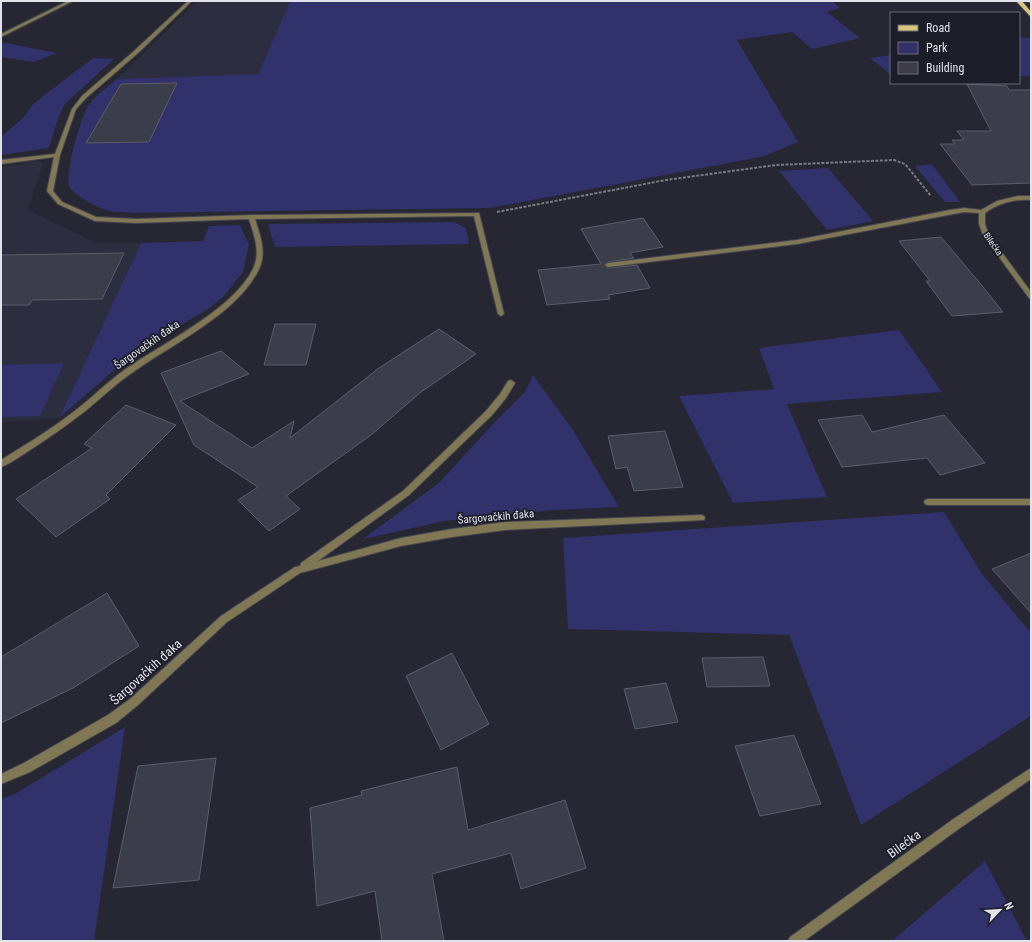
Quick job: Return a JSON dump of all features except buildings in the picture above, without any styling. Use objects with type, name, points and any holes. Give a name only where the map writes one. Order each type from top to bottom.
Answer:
[{"type":"main road","points":[[1019,1],[1031,15]]},
{"type":"street","points":[[1,36],[71,1]]},
{"type":"street","points":[[190,1],[74,109],[56,155],[50,191],[60,203],[95,218],[136,221],[251,217],[477,214],[501,314]]},
{"type":"street","points":[[1,162],[56,155]]},
{"type":"street","points":[[608,265],[797,242],[950,212],[964,210],[982,212],[992,204],[1002,201],[1022,197],[1031,198]]},
{"type":"street","name":"Bilećka","points":[[982,212],[981,221],[984,232],[1031,297]]},
{"type":"street","name":"Šargovačkih đaka","points":[[1,464],[64,424],[127,372],[224,307],[242,290],[256,269],[260,257],[260,245],[251,217]]},
{"type":"street","name":"Šargovačkih đaka","points":[[1,779],[26,768],[112,719],[134,702],[224,619],[298,570],[406,493],[489,413],[511,384]]},
{"type":"street","points":[[928,502],[1031,502]]},
{"type":"street","name":"Šargovačkih đaka","points":[[298,570],[401,542],[505,526],[701,518]]},
{"type":"street","name":"Bilećka","points":[[794,941],[956,824],[1031,773]]},
{"type":"path","points":[[477,214],[512,210],[666,180],[768,166],[894,160],[905,164],[936,202],[950,212]]},
{"type":"shaded area","points":[[197,1],[290,1],[258,74],[117,79]]},
{"type":"shaded area","points":[[39,161],[43,163],[28,210],[96,243],[141,243],[59,418],[1,422],[1,167]]},
{"type":"green space","points":[[290,1],[832,1],[840,8],[827,12],[860,38],[812,49],[792,32],[737,40],[798,142],[765,156],[488,208],[133,213],[105,210],[88,202],[77,195],[70,188],[68,181],[69,171],[78,132],[86,110],[99,93],[117,79],[258,74]]},
{"type":"green space","points":[[1020,38],[1031,38],[1031,76],[1020,76]]},
{"type":"green space","points":[[1,42],[57,53],[34,62],[1,57]]},
{"type":"green space","points":[[890,55],[890,74],[870,58]]},
{"type":"green space","points":[[93,58],[114,59],[65,104],[58,118],[49,148],[1,155],[1,137],[25,116],[33,104]]},
{"type":"green space","points":[[932,164],[960,202],[945,202],[915,166]]},
{"type":"green space","points":[[828,168],[873,221],[827,230],[779,171]]},
{"type":"green space","points":[[454,222],[466,228],[469,244],[275,247],[268,224]]},
{"type":"green space","points":[[240,225],[249,245],[243,272],[223,297],[208,309],[135,352],[59,418],[141,243],[203,241],[209,226]]},
{"type":"green space","points":[[899,330],[942,392],[787,404],[827,497],[733,503],[679,396],[774,389],[759,348]]},
{"type":"green space","points":[[64,363],[40,416],[1,417],[1,365]]},
{"type":"green space","points":[[533,375],[573,430],[619,507],[553,510],[445,521],[363,539],[440,482],[491,426],[525,392]]},
{"type":"green space","points":[[944,512],[982,574],[1031,633],[1031,716],[861,825],[789,635],[568,629],[563,538]]},
{"type":"green space","points":[[125,727],[94,941],[1,941],[1,799],[15,794]]},
{"type":"green space","points":[[985,861],[1027,941],[892,941]]}]
